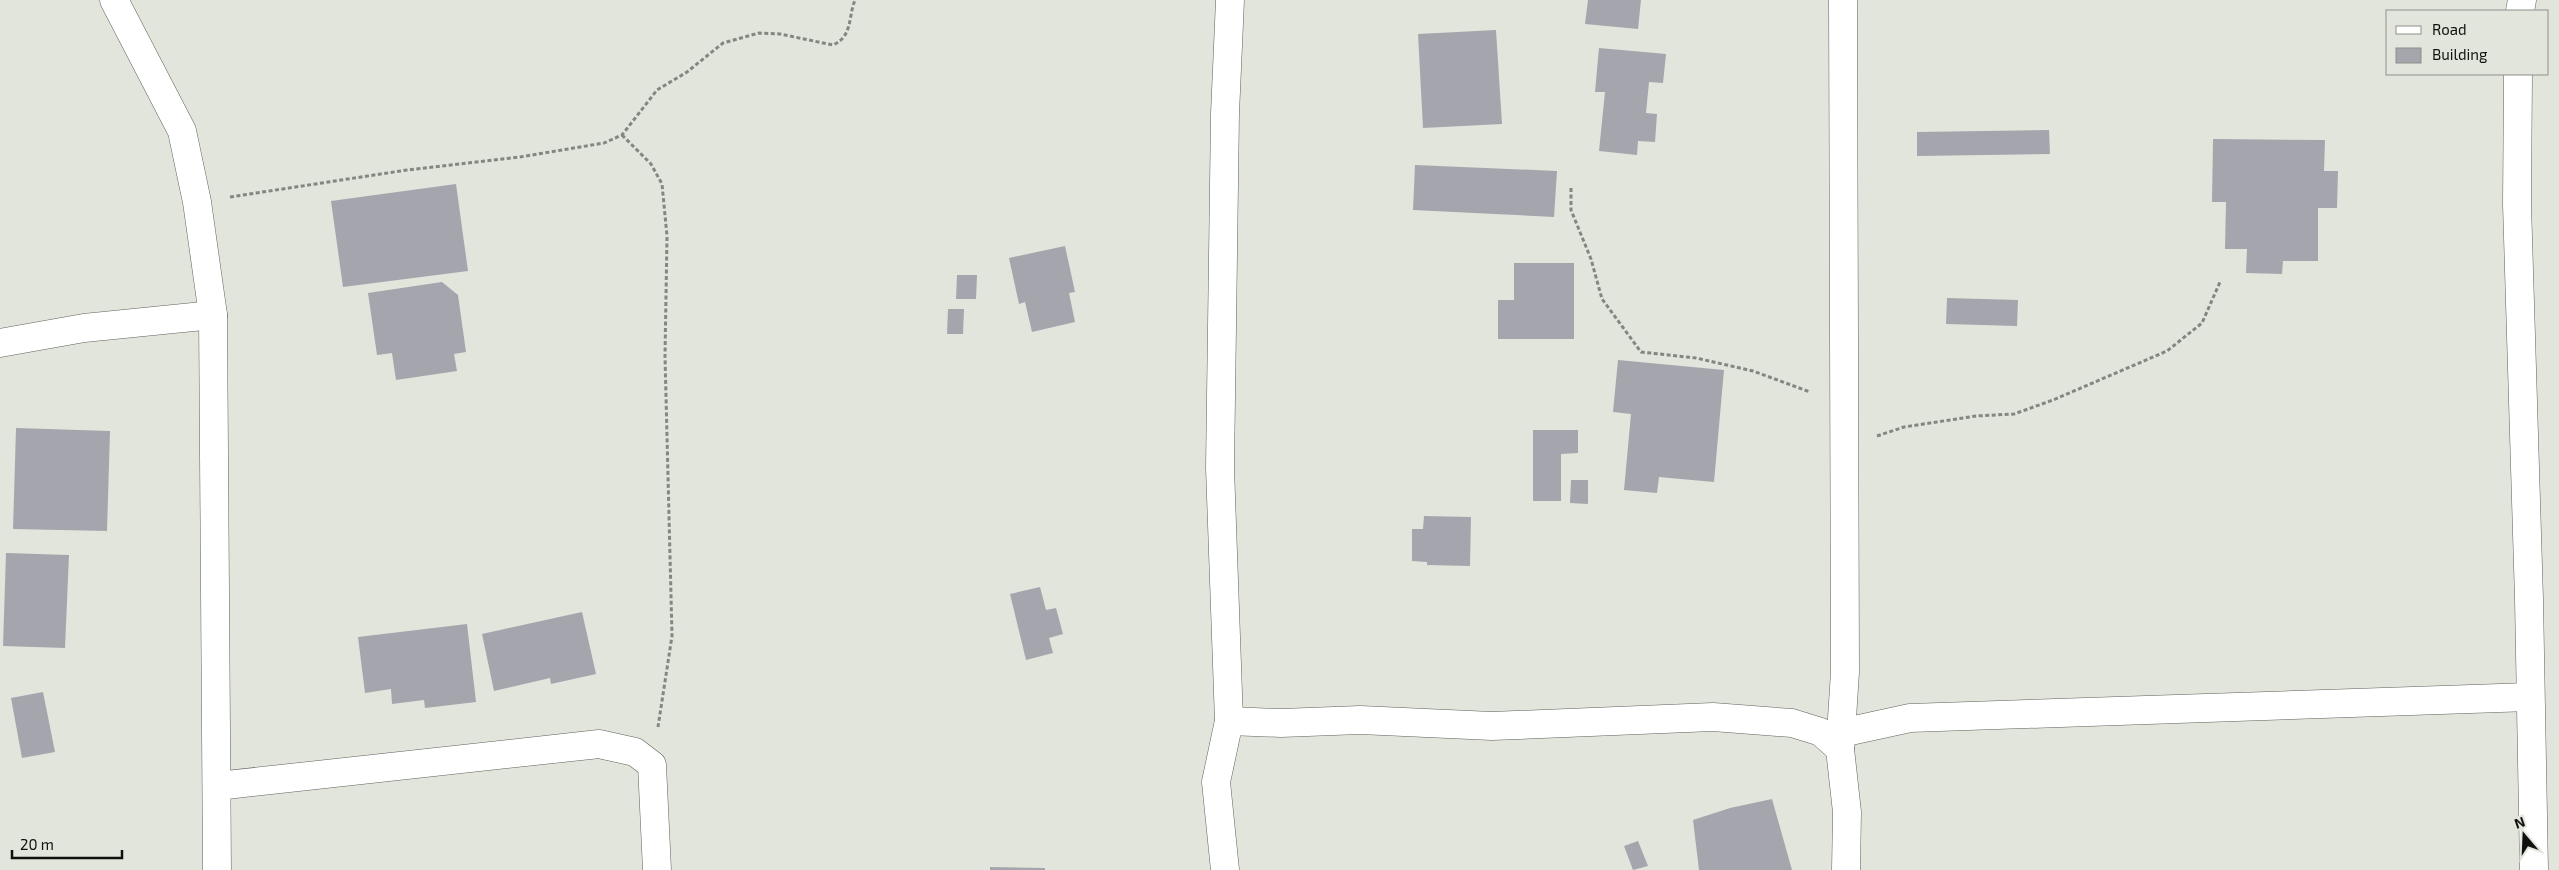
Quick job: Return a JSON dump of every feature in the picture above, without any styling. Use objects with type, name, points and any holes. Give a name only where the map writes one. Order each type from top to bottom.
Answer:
[{"type":"street","points":[[114,0],[182,131],[197,202],[214,315],[217,870]]},
{"type":"street","points":[[1225,870],[1216,782],[1229,721],[1220,468],[1225,114],[1230,0]]},
{"type":"street","points":[[1843,0],[1845,672],[1841,741],[1847,812],[1846,870]]},
{"type":"street","points":[[2518,75],[2517,204],[2534,870]]},
{"type":"street","points":[[0,343],[84,328],[214,315]]},
{"type":"street","points":[[1229,721],[1281,724],[1360,720],[1492,726],[1713,717],[1792,723],[1821,732],[1841,741],[1910,718],[2530,697]]},
{"type":"street","points":[[217,786],[598,744],[636,752],[652,765],[657,870]]},
{"type":"path","points":[[197,202],[407,170],[520,157],[604,143],[622,135],[657,90],[687,72],[723,43],[758,33],[780,34],[834,45],[841,42],[848,33],[850,10],[855,0]]},
{"type":"path","points":[[622,135],[651,164],[662,184],[667,236],[665,356],[672,636],[652,765]]},
{"type":"path","points":[[1571,188],[1571,210],[1591,260],[1602,299],[1641,352],[1696,358],[1753,371],[1845,405]]},
{"type":"path","points":[[1845,471],[1870,439],[1904,427],[1976,416],[2014,414],[2167,351],[2202,323],[2220,282]]},
{"type":"building","points":[[1588,0],[1641,0],[1638,29],[1585,24]]},
{"type":"building","points":[[1496,30],[1502,124],[1423,128],[1418,34]]},
{"type":"building","points":[[1599,48],[1666,54],[1663,83],[1649,82],[1646,113],[1657,114],[1655,142],[1638,141],[1637,155],[1599,151],[1605,92],[1595,92]]},
{"type":"building","points":[[2049,130],[2050,154],[1917,156],[1917,132]]},
{"type":"building","points":[[2213,139],[2325,140],[2324,171],[2338,171],[2337,208],[2318,208],[2318,261],[2283,261],[2282,274],[2246,273],[2247,249],[2225,249],[2226,202],[2212,202]]},
{"type":"building","points":[[1415,165],[1557,171],[1554,217],[1413,210]]},
{"type":"building","points":[[456,184],[468,271],[343,287],[331,201]]},
{"type":"building","points":[[1065,246],[1075,292],[1069,293],[1075,322],[1032,332],[1025,302],[1019,304],[1009,258]]},
{"type":"building","points":[[1514,263],[1574,263],[1574,339],[1498,339],[1498,300],[1514,300]]},
{"type":"building","points":[[957,275],[977,275],[976,299],[956,299]]},
{"type":"building","points":[[442,282],[458,295],[466,352],[454,354],[457,371],[396,380],[392,353],[377,355],[368,293]]},
{"type":"building","points":[[1947,298],[2018,300],[2017,326],[1946,324]]},
{"type":"building","points":[[948,309],[964,309],[963,334],[947,334]]},
{"type":"building","points":[[1618,360],[1724,370],[1714,482],[1659,477],[1657,493],[1624,490],[1631,414],[1613,412]]},
{"type":"building","points":[[16,428],[110,431],[107,531],[13,529]]},
{"type":"building","points":[[1533,430],[1578,430],[1578,453],[1561,454],[1561,501],[1533,501]]},
{"type":"building","points":[[1571,480],[1588,480],[1588,504],[1570,503]]},
{"type":"building","points":[[1424,516],[1471,517],[1470,566],[1427,565],[1427,562],[1412,561],[1412,529],[1423,529]]},
{"type":"building","points":[[6,553],[69,555],[65,648],[3,646]]},
{"type":"building","points":[[1040,587],[1046,610],[1056,608],[1063,634],[1049,638],[1053,653],[1026,660],[1010,594]]},
{"type":"building","points":[[582,612],[596,674],[551,684],[550,678],[494,691],[482,634]]},
{"type":"building","points":[[467,624],[476,702],[425,708],[424,700],[392,704],[391,689],[365,693],[358,637]]},
{"type":"building","points":[[43,692],[55,752],[22,758],[11,698]]},
{"type":"building","points":[[1772,799],[1792,870],[1699,870],[1693,820],[1730,808]]},
{"type":"building","points":[[1638,841],[1648,866],[1633,870],[1624,846]]},
{"type":"building","points":[[990,867],[1045,868],[1045,870],[990,870]]}]
